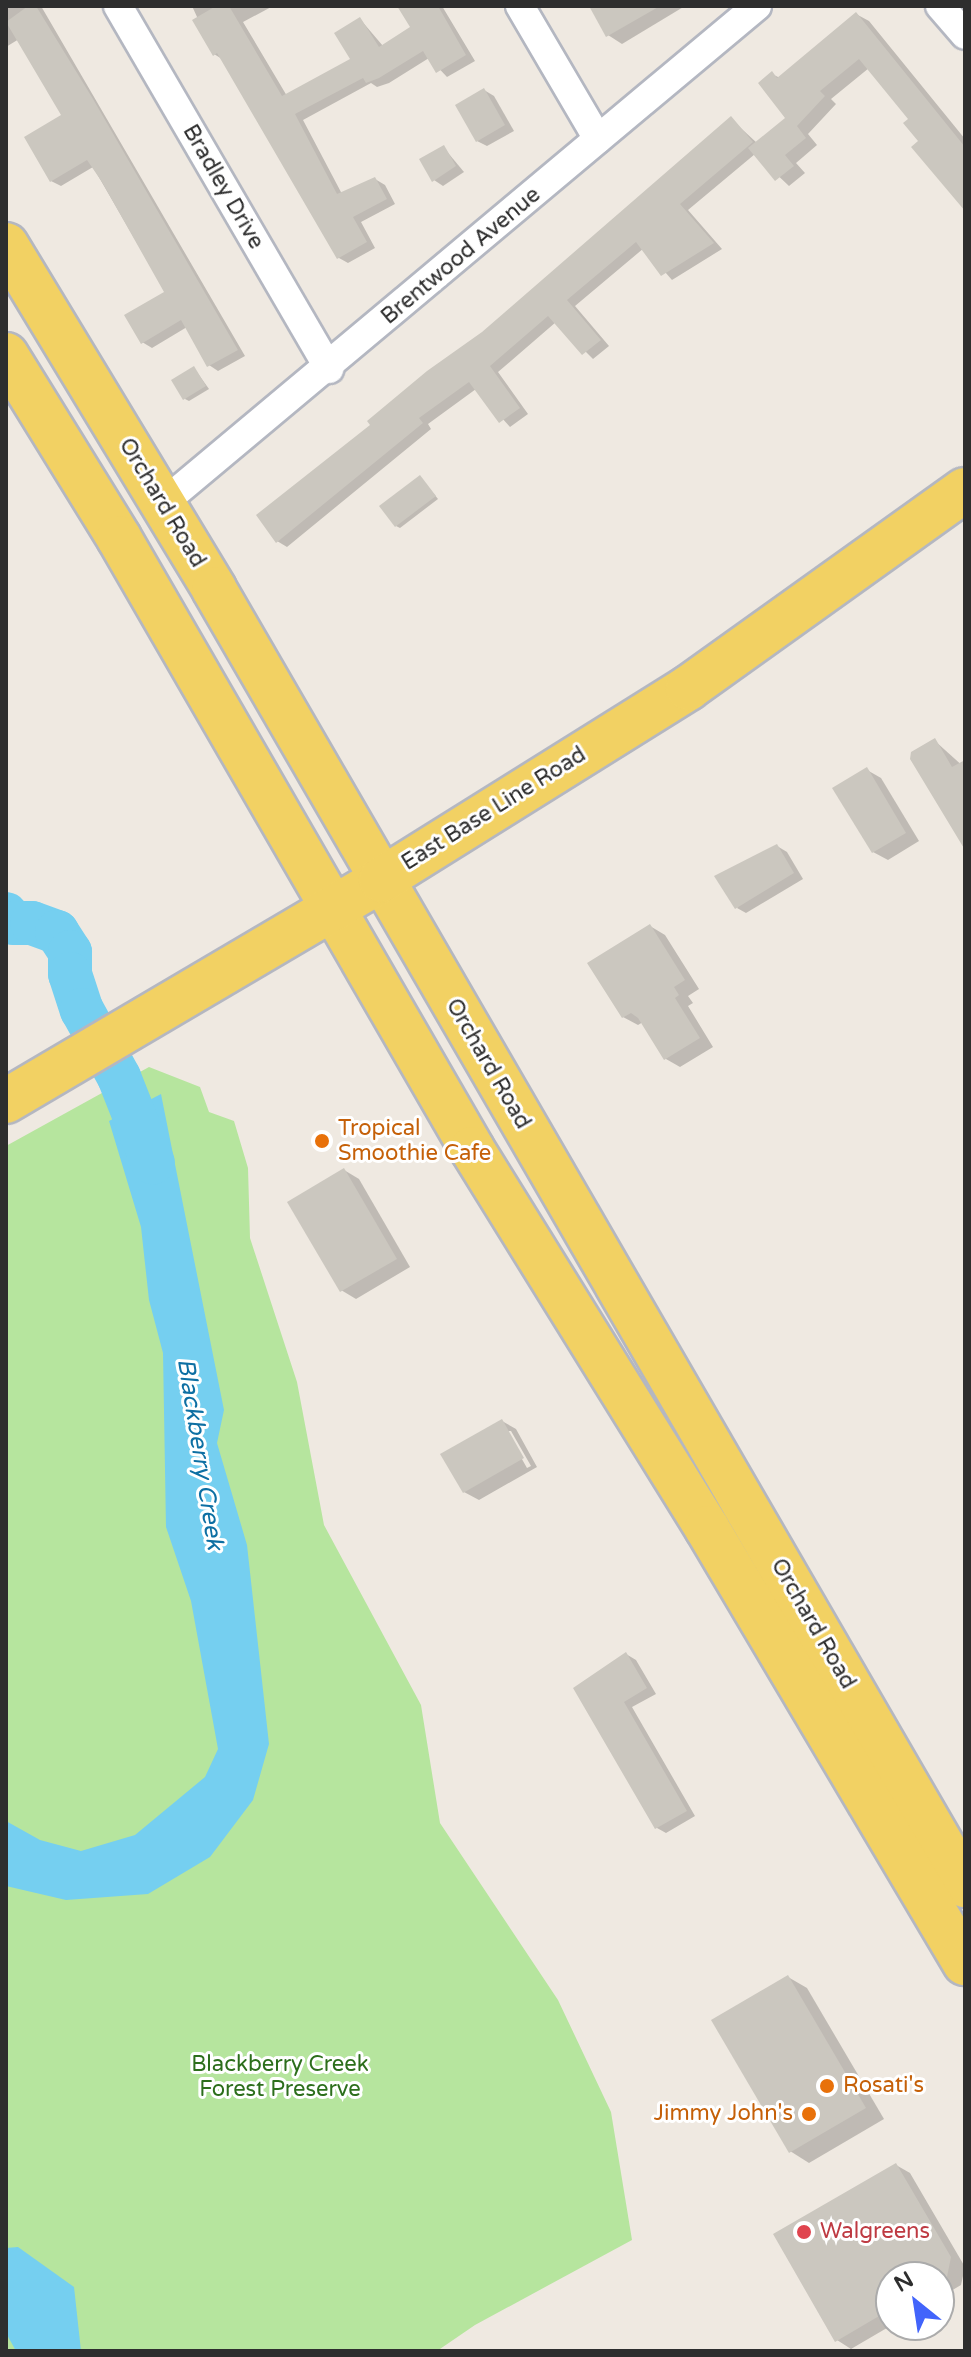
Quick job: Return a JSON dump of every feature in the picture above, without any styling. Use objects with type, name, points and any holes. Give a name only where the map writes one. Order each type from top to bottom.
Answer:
[{"type":"main road","name":"Orchard Road","points":[[6,245],[347,818],[965,1885]]},
{"type":"main road","name":"Orchard Road","points":[[6,355],[119,538],[331,910],[965,1963]]},
{"type":"main road","name":"East Base Line Road","points":[[21,1092],[381,880],[688,688],[965,490]]},
{"type":"street","name":"Bradley Drive","points":[[118,6],[329,369]]},
{"type":"street","points":[[520,6],[598,139]]},
{"type":"street","name":"Brentwood Avenue","points":[[162,504],[329,369],[757,6]]},
{"type":"street","points":[[940,6],[965,35]]},
{"type":"green space","name":"Blackberry Creek Forest Preserve","points":[[149,1067],[200,1087],[209,1112],[234,1121],[248,1168],[250,1238],[297,1382],[324,1525],[421,1705],[440,1823],[558,2000],[611,2112],[632,2240],[475,2325],[437,2351],[6,2351],[6,1146]]},
{"type":"water","points":[[161,1094],[224,1410],[217,1443],[247,1545],[269,1744],[253,1800],[210,1857],[148,1894],[66,1900],[6,1886],[6,1821],[40,1840],[81,1851],[135,1835],[205,1777],[218,1749],[191,1601],[166,1527],[163,1353],[149,1300],[141,1227],[109,1121]]},
{"type":"water","points":[[18,2247],[74,2287],[81,2351],[16,2351],[6,2333],[6,2248]]},
{"type":"building","points":[[28,6],[36,6],[93,99],[238,350],[207,367],[181,320],[141,344],[124,315],[164,292],[102,182],[87,160],[50,182],[24,137],[61,115],[6,22]]},
{"type":"building","points":[[216,6],[229,6],[282,96],[350,59],[334,33],[360,17],[379,47],[410,27],[397,6],[438,6],[466,55],[436,73],[423,51],[379,78],[366,83],[363,78],[295,114],[337,194],[375,177],[387,199],[353,217],[367,242],[337,259],[217,53],[213,56],[192,20]]},
{"type":"building","points":[[589,6],[660,6],[606,37]]},
{"type":"building","points":[[856,12],[965,147],[965,211],[911,147],[918,141],[903,123],[908,119],[859,59],[820,91],[825,96],[797,126],[806,138],[785,155],[794,166],[775,181],[748,148],[785,118],[758,83],[772,71],[777,78]]},
{"type":"building","points":[[484,88],[505,125],[476,142],[455,105]]},
{"type":"building","points":[[731,116],[753,142],[680,204],[714,243],[661,276],[636,242],[567,300],[601,340],[582,355],[548,316],[490,366],[520,408],[499,423],[469,382],[419,418],[423,423],[276,543],[256,515],[370,425],[367,421],[427,371],[482,332]]},
{"type":"building","points":[[444,145],[456,166],[432,182],[419,159]]},
{"type":"building","points":[[194,366],[206,386],[183,400],[171,380]]},
{"type":"building","points":[[420,475],[436,496],[395,527],[379,506]]},
{"type":"building","points":[[935,738],[952,767],[965,760],[965,850],[910,759],[911,752]]},
{"type":"building","points":[[867,767],[906,833],[872,853],[832,788]]},
{"type":"building","points":[[777,844],[794,873],[735,909],[714,876]]},
{"type":"building","points":[[650,924],[685,980],[674,987],[679,995],[675,998],[700,1038],[664,1060],[638,1018],[631,1013],[622,1018],[587,963]]},
{"type":"building","points":[[344,1168],[397,1259],[340,1292],[287,1202]]},
{"type":"building","points":[[502,1419],[524,1458],[463,1493],[440,1454]]},
{"type":"building","points":[[626,1652],[647,1688],[624,1702],[687,1811],[655,1829],[573,1688]]},
{"type":"building","points":[[788,1975],[866,2108],[789,2153],[711,2020]]},
{"type":"building","name":"Walgreens","points":[[896,2163],[951,2257],[950,2261],[875,2261],[875,2318],[835,2342],[773,2234]]},
{"type":"waterway","name":"Blackberry Creek","points":[[6,914],[13,923],[32,923],[57,932],[70,952],[70,974],[82,1010],[119,1077],[153,1163]]},
{"type":"place","name":"Tropical Smoothie Cafe","points":[[322,1141]]},
{"type":"place","name":"Rosati's","points":[[827,2086]]},
{"type":"place","name":"Jimmy John's","points":[[809,2114]]},
{"type":"place","name":"Walgreens","points":[[804,2232]]}]
